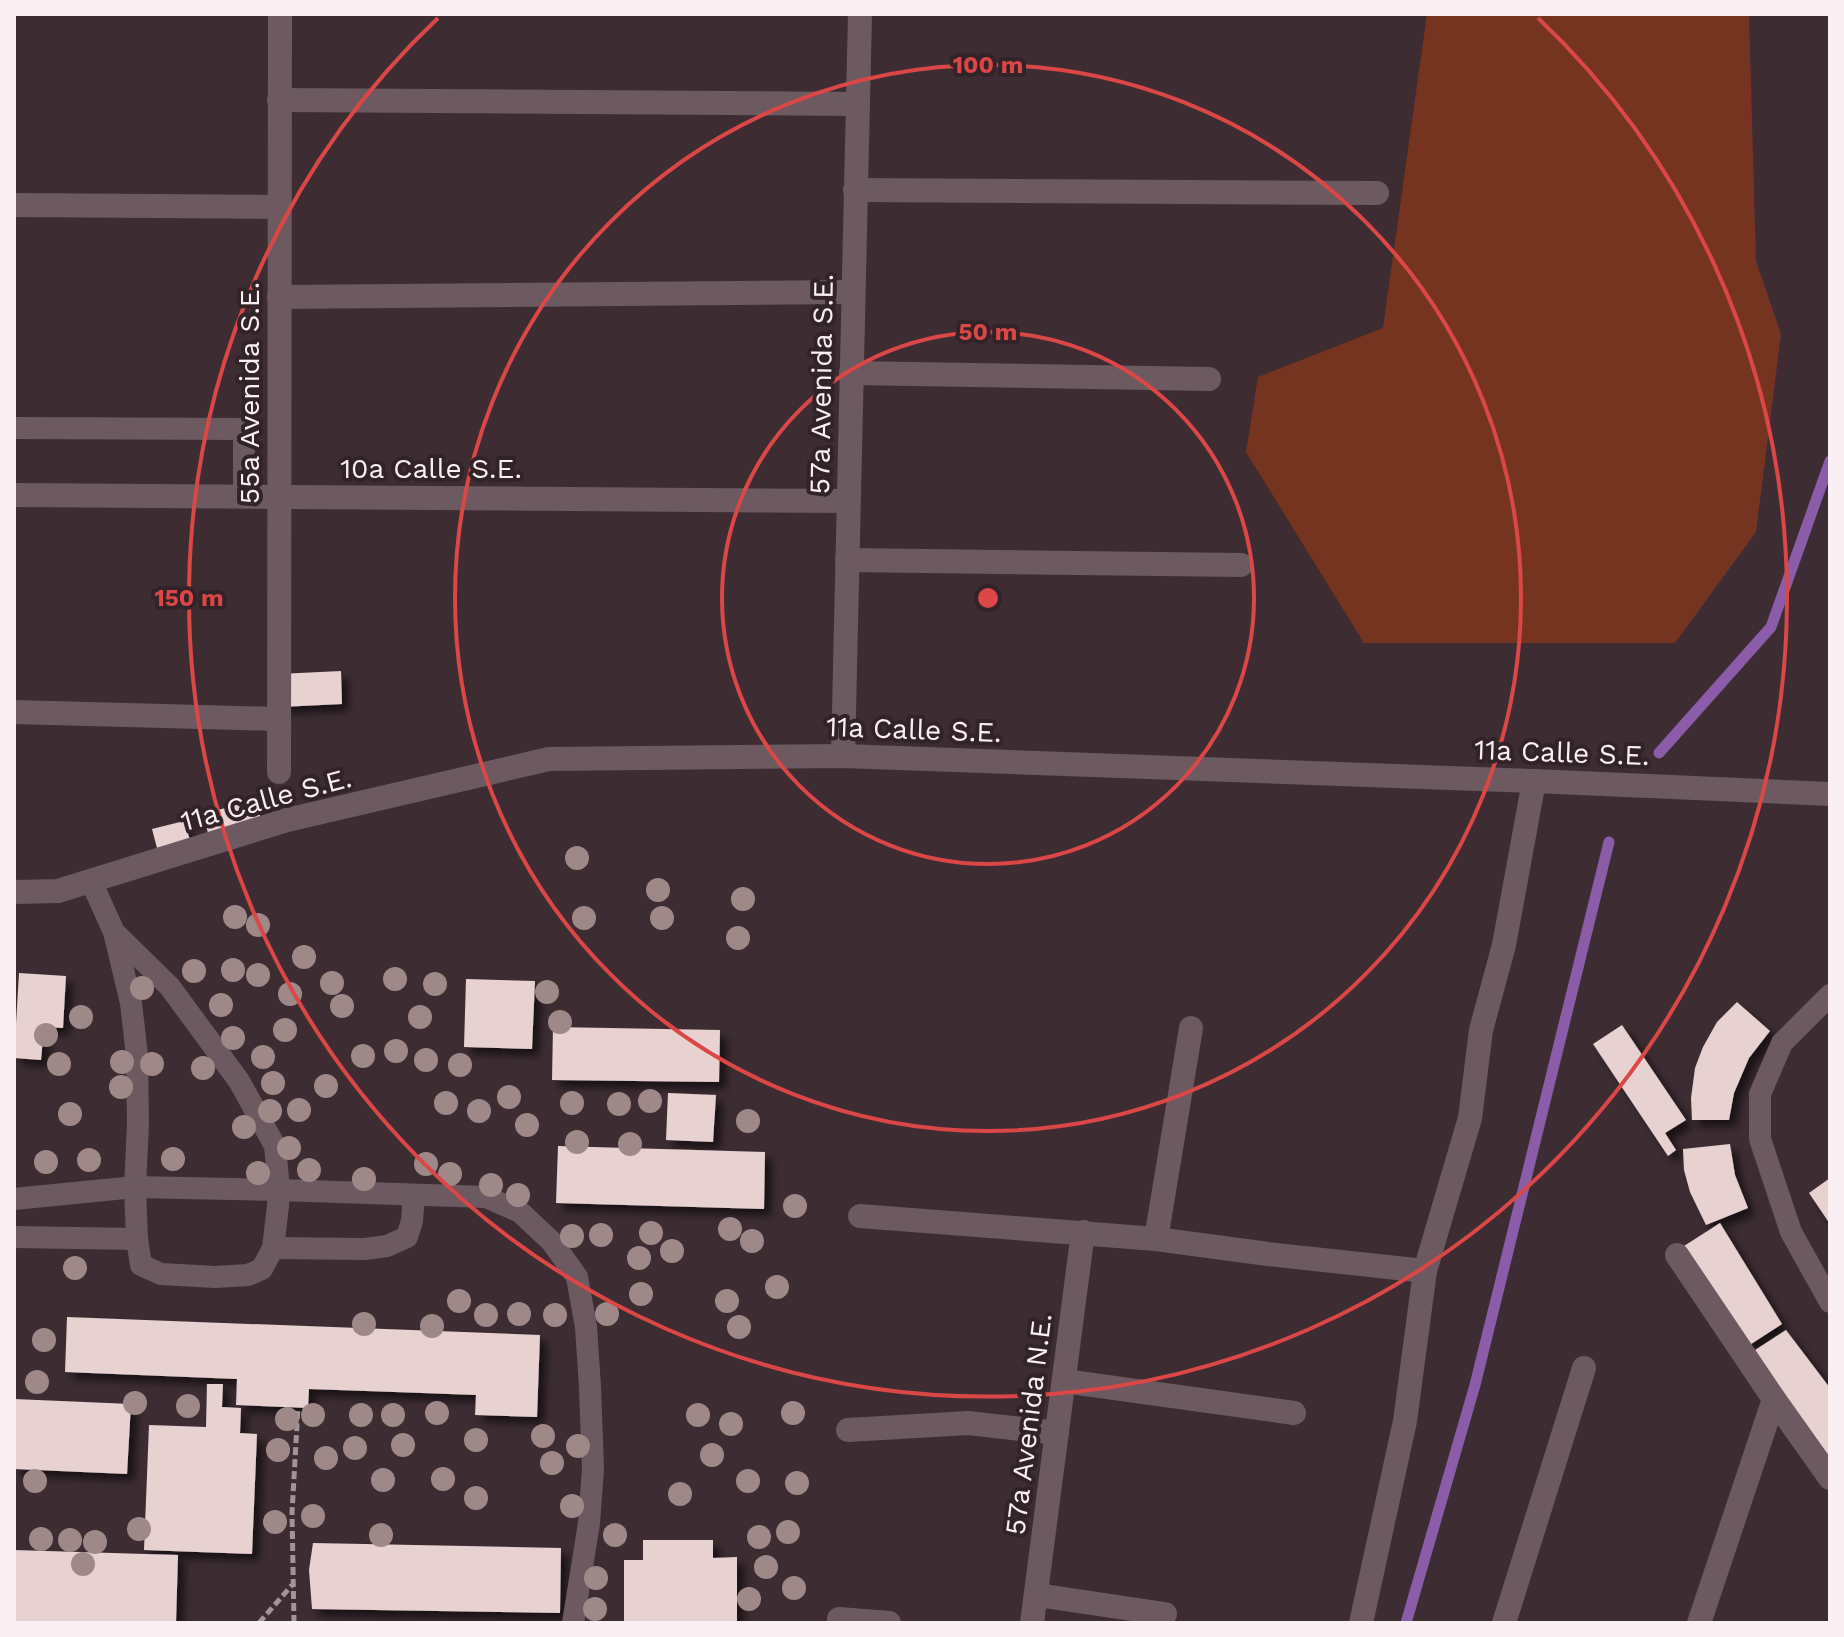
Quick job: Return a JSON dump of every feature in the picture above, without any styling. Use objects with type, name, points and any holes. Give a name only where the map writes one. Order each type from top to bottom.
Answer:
[{"type":"street","name":"55a Avenida S.E.","points":[[279,772],[280,14]]},
{"type":"street","name":"57a Avenida S.E.","points":[[843,756],[860,14]]},
{"type":"street","points":[[279,100],[857,104]]},
{"type":"street","points":[[855,190],[1377,193]]},
{"type":"street","points":[[14,205],[279,207]]},
{"type":"street","points":[[279,297],[853,292]]},
{"type":"street","points":[[851,373],[1209,379]]},
{"type":"street","name":"10a Calle S.E.","points":[[14,495],[848,501]]},
{"type":"street","points":[[847,560],[1241,565]]},
{"type":"street","points":[[14,712],[279,719]]},
{"type":"street","name":"11a Calle S.E.","points":[[14,892],[58,891],[287,820],[549,759],[843,756],[1830,794]]},
{"type":"street","points":[[1361,1623],[1405,1421],[1425,1271],[1470,1118],[1481,1030],[1504,945],[1534,781]]},
{"type":"street","points":[[1156,1239],[1191,1028]]},
{"type":"street","points":[[860,1216],[1156,1239],[1425,1271]]},
{"type":"street","name":"57a Avenida N.E.","points":[[1032,1623],[1083,1232]]},
{"type":"street","points":[[1677,1255],[1830,1478]]},
{"type":"street","points":[[1504,1623],[1584,1368]]},
{"type":"street","points":[[1064,1381],[1294,1413]]},
{"type":"street","points":[[1699,1623],[1774,1399]]},
{"type":"street","points":[[848,1430],[968,1423],[1057,1433]]},
{"type":"street","points":[[1037,1595],[1165,1614]]},
{"type":"street","points":[[839,1619],[889,1623]]},
{"type":"lane","points":[[14,428],[244,429],[244,496]]},
{"type":"lane","points":[[91,881],[114,932],[131,1003],[137,1056],[135,1187],[141,1265],[161,1274],[248,1275],[262,1269],[273,1248],[279,1190],[275,1146],[239,1081],[170,987],[114,932]]},
{"type":"lane","points":[[1830,995],[1782,1043],[1760,1094],[1760,1139],[1791,1232],[1830,1302]]},
{"type":"lane","points":[[14,1199],[135,1187],[279,1190],[486,1197],[520,1212],[552,1242],[577,1277],[586,1327],[593,1469],[589,1523],[573,1623]]},
{"type":"lane","points":[[273,1248],[365,1249],[387,1246],[407,1237],[414,1195]]},
{"type":"lane","points":[[14,1237],[137,1239]]},
{"type":"path","points":[[294,1623],[292,1513],[298,1407]]},
{"type":"path","points":[[259,1623],[292,1585]]},
{"type":"shaded area","points":[[1427,14],[1749,14],[1756,261],[1781,334],[1756,532],[1675,643],[1364,643],[1246,452],[1258,377],[1383,328]]},
{"type":"building","points":[[341,671],[342,704],[280,707],[279,674]]},
{"type":"building","points":[[255,800],[261,819],[208,833],[203,814]]},
{"type":"building","points":[[184,821],[190,840],[157,848],[152,829]]},
{"type":"building","points":[[19,973],[66,976],[63,1028],[44,1027],[41,1060],[14,1058]]},
{"type":"building","points":[[466,979],[535,981],[532,1049],[464,1047]]},
{"type":"building","points":[[1737,1002],[1770,1031],[1749,1058],[1734,1093],[1729,1120],[1692,1120],[1695,1068],[1703,1047],[1717,1022]]},
{"type":"building","points":[[1622,1025],[1686,1120],[1665,1133],[1676,1150],[1668,1156],[1593,1044]]},
{"type":"building","points":[[553,1027],[720,1030],[719,1082],[552,1080]]},
{"type":"building","points":[[668,1093],[716,1095],[713,1142],[666,1140]]},
{"type":"building","points":[[1730,1144],[1735,1175],[1748,1208],[1706,1225],[1690,1192],[1683,1149]]},
{"type":"building","points":[[558,1146],[765,1152],[764,1209],[556,1203]]},
{"type":"building","points":[[1830,1178],[1830,1224],[1809,1193]]},
{"type":"building","points":[[1720,1223],[1782,1324],[1748,1346],[1684,1246]]},
{"type":"building","points":[[67,1317],[540,1335],[537,1417],[475,1415],[476,1395],[309,1389],[308,1408],[236,1405],[237,1379],[65,1372]]},
{"type":"building","points":[[1786,1330],[1830,1388],[1830,1458],[1749,1354]]},
{"type":"building","points":[[207,1384],[223,1384],[222,1407],[241,1408],[240,1433],[257,1434],[252,1554],[144,1550],[149,1425],[206,1427]]},
{"type":"building","points":[[14,1399],[131,1404],[127,1474],[14,1469]]},
{"type":"building","points":[[643,1540],[713,1540],[713,1558],[737,1557],[737,1623],[624,1623],[624,1560],[643,1560]]},
{"type":"building","points":[[313,1543],[561,1548],[560,1613],[312,1609],[309,1570]]},
{"type":"building","points":[[14,1550],[178,1555],[176,1623],[14,1623]]},
{"type":"waterway","points":[[1659,753],[1771,627],[1830,461]]},
{"type":"waterway","points":[[1406,1623],[1475,1385],[1609,842]]}]
